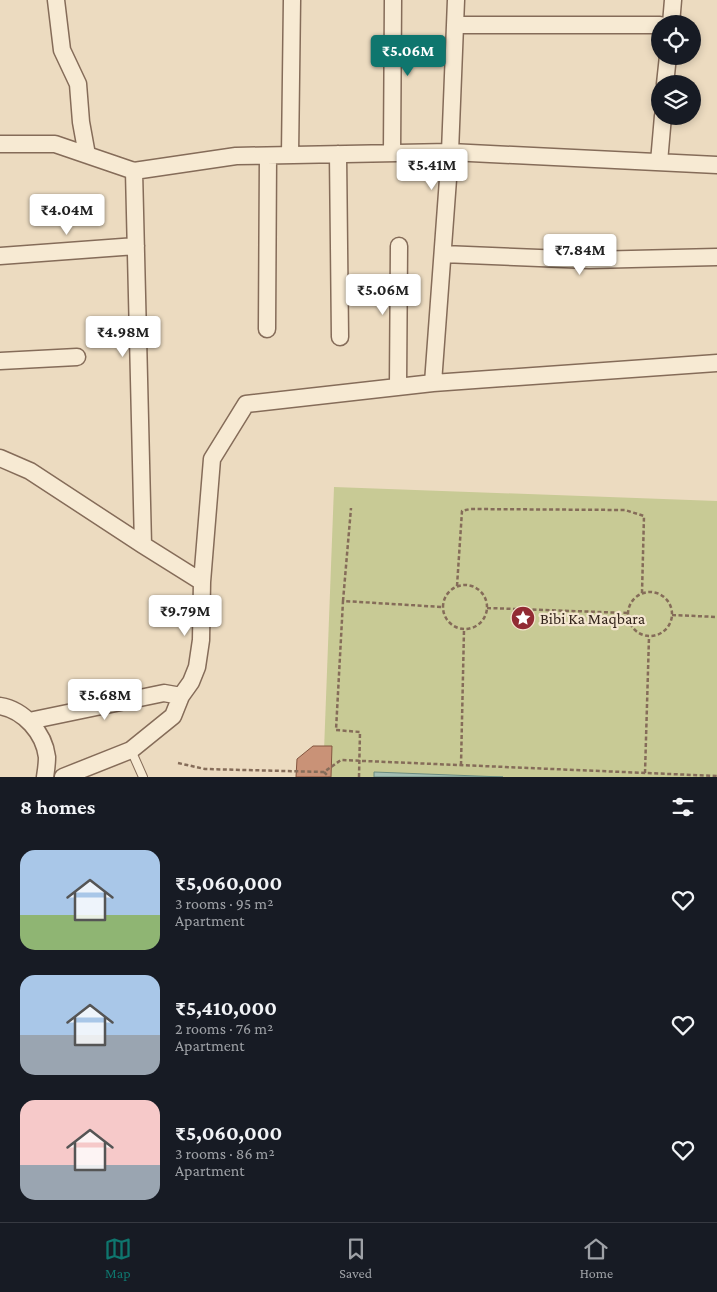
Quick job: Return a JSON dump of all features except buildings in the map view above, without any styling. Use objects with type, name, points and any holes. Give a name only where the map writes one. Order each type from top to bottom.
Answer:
[{"type":"street","points":[[56,0],[62,50],[78,84],[81,122],[87,154]]},
{"type":"street","points":[[290,155],[292,0]]},
{"type":"street","points":[[392,153],[393,0]]},
{"type":"street","points":[[433,383],[450,152],[456,0]]},
{"type":"street","points":[[672,15],[673,0]]},
{"type":"street","points":[[455,25],[651,25]]},
{"type":"street","points":[[659,162],[662,125]]},
{"type":"street","points":[[0,144],[56,144],[134,171],[236,156],[450,152],[717,165]]},
{"type":"street","points":[[338,154],[340,337]]},
{"type":"street","points":[[267,329],[268,156]]},
{"type":"street","points":[[134,171],[142,545]]},
{"type":"street","points":[[0,256],[136,246]]},
{"type":"street","points":[[398,387],[399,246]]},
{"type":"street","points":[[443,254],[589,260],[717,257]]},
{"type":"street","points":[[0,361],[77,357]]},
{"type":"street","points":[[63,777],[131,750],[173,716],[181,696],[191,682],[197,667],[201,640],[202,582],[212,458],[246,404],[433,383],[717,363]]},
{"type":"street","points":[[0,458],[30,471],[202,582]]},
{"type":"street","points":[[29,721],[164,693],[181,696]]},
{"type":"street","points":[[0,706],[16,711],[29,721],[41,738],[47,759],[45,777]]},
{"type":"lane","points":[[131,750],[143,777]]},
{"type":"path","points":[[352,508],[343,602],[336,730],[360,732],[359,777]]},
{"type":"path","points":[[457,586],[462,511],[470,509],[625,510],[644,516],[642,593]]},
{"type":"path","points":[[466,585],[474,587],[481,592],[486,600],[485,617],[480,624],[472,629],[456,628],[448,623],[444,615],[442,607],[444,598],[457,586],[466,585]]},
{"type":"path","points":[[651,592],[659,594],[666,599],[671,607],[670,624],[658,636],[649,637],[641,635],[634,630],[629,622],[630,605],[642,593],[651,592]]},
{"type":"path","points":[[343,602],[442,607]]},
{"type":"path","points":[[487,608],[628,614]]},
{"type":"path","points":[[672,615],[717,617]]},
{"type":"path","points":[[461,765],[464,630]]},
{"type":"path","points":[[645,773],[649,637]]},
{"type":"path","points":[[178,763],[205,770],[324,772],[342,760],[717,776]]},
{"type":"path","points":[[324,772],[329,777]]},
{"type":"green space","name":"Bibi Ka Maqbara","points":[[334,487],[717,501],[717,777],[323,777]]},
{"type":"shaded area","points":[[374,772],[503,777],[374,777]]},
{"type":"place","name":"Bibi Ka Maqbara","points":[[523,618]]}]
